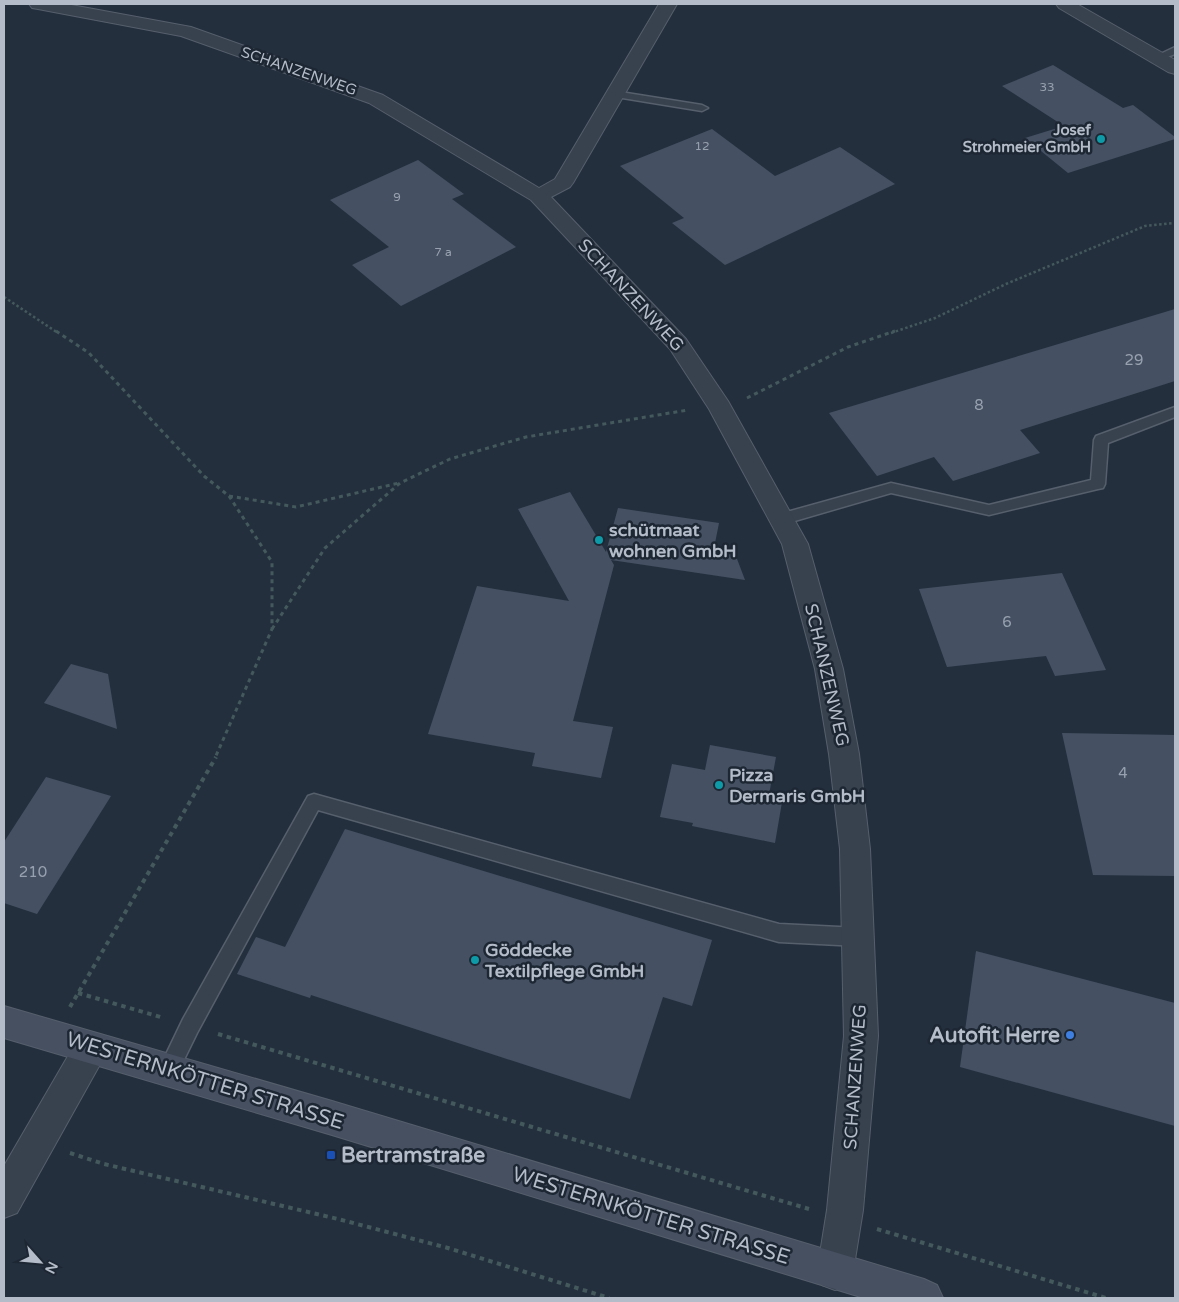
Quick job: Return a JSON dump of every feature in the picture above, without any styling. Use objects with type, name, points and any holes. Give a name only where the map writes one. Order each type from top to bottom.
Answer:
[{"type":"street","name":"SCHANZENWEG","points":[[38,4],[185,31],[376,98],[538,196],[678,344],[720,407],[795,544],[829,669],[844,754],[855,849],[861,1036],[843,1219],[835,1272]]},
{"type":"street","points":[[538,196],[563,183],[668,4]]},
{"type":"street","points":[[1065,4],[1175,68]]},
{"type":"street","name":"WESTERNKÖTTER STRASSE","points":[[4,1022],[332,1118],[924,1298]]},
{"type":"street","points":[[4,1200],[91,1048]]},
{"type":"lane","points":[[1157,58],[1175,50]]},
{"type":"lane","points":[[614,94],[702,108]]},
{"type":"lane","points":[[781,519],[891,488],[989,510],[1098,484],[1101,440],[1175,412]]},
{"type":"lane","points":[[168,1071],[190,1026],[314,800],[779,933],[859,938]]},
{"type":"path","points":[[229,496],[296,507],[400,483],[450,459],[526,437],[657,414],[720,407],[757,394],[848,347],[935,318],[1006,284],[1145,226],[1175,223]]},
{"type":"path","points":[[4,297],[89,353],[204,476],[229,496],[272,562],[272,629]]},
{"type":"path","points":[[52,1036],[212,765],[272,629],[325,548],[400,483]]},
{"type":"path","points":[[78,993],[1106,1298]]},
{"type":"path","points":[[37,1142],[104,1164],[338,1219],[448,1248],[609,1298]]},
{"type":"building","points":[[1053,65],[1123,108],[1133,105],[1175,137],[1175,139],[1068,173],[1025,138],[1064,126],[1002,86]]},
{"type":"building","points":[[712,129],[775,176],[840,147],[895,184],[725,265],[672,223],[684,218],[620,166]]},
{"type":"building","points":[[418,160],[464,194],[452,199],[516,247],[401,306],[352,265],[389,247],[330,200]]},
{"type":"building","points":[[1175,309],[1175,381],[1020,430],[1040,453],[953,481],[934,457],[877,476],[829,413]]},
{"type":"building","points":[[570,492],[606,552],[618,508],[719,523],[714,548],[734,551],[745,580],[611,560],[614,565],[573,721],[613,727],[601,778],[532,766],[535,753],[428,734],[477,586],[569,601],[518,509]]},
{"type":"building","points":[[1062,573],[1106,670],[1055,676],[1046,656],[947,667],[919,589]]},
{"type":"building","points":[[71,664],[108,674],[117,729],[44,703]]},
{"type":"building","points":[[1062,733],[1175,735],[1175,876],[1093,875]]},
{"type":"building","name":"Pizza Dermaris GmbH","points":[[710,745],[776,757],[768,800],[782,802],[775,843],[692,826],[693,823],[660,817],[672,764],[705,770]]},
{"type":"building","points":[[46,777],[111,796],[37,914],[4,903],[4,842]]},
{"type":"building","name":"Göddecke Textilpflege GmbH","points":[[345,829],[712,940],[692,1006],[663,997],[630,1099],[311,995],[310,998],[237,974],[256,937],[285,947]]},
{"type":"building","name":"Autofit Herre","points":[[976,951],[1175,1003],[1175,1126],[960,1067]]},
{"type":"place","name":"Josef Strohmeier GmbH","points":[[1101,139]]},
{"type":"place","name":"schütmaat wohnen GmbH","points":[[599,540]]},
{"type":"place","name":"Pizza Dermaris GmbH","points":[[719,785]]},
{"type":"place","name":"Göddecke Textilpflege GmbH","points":[[475,960]]},
{"type":"place","name":"Autofit Herre","points":[[1070,1035]]},
{"type":"place","name":"Bertramstraße","points":[[331,1155]]}]
